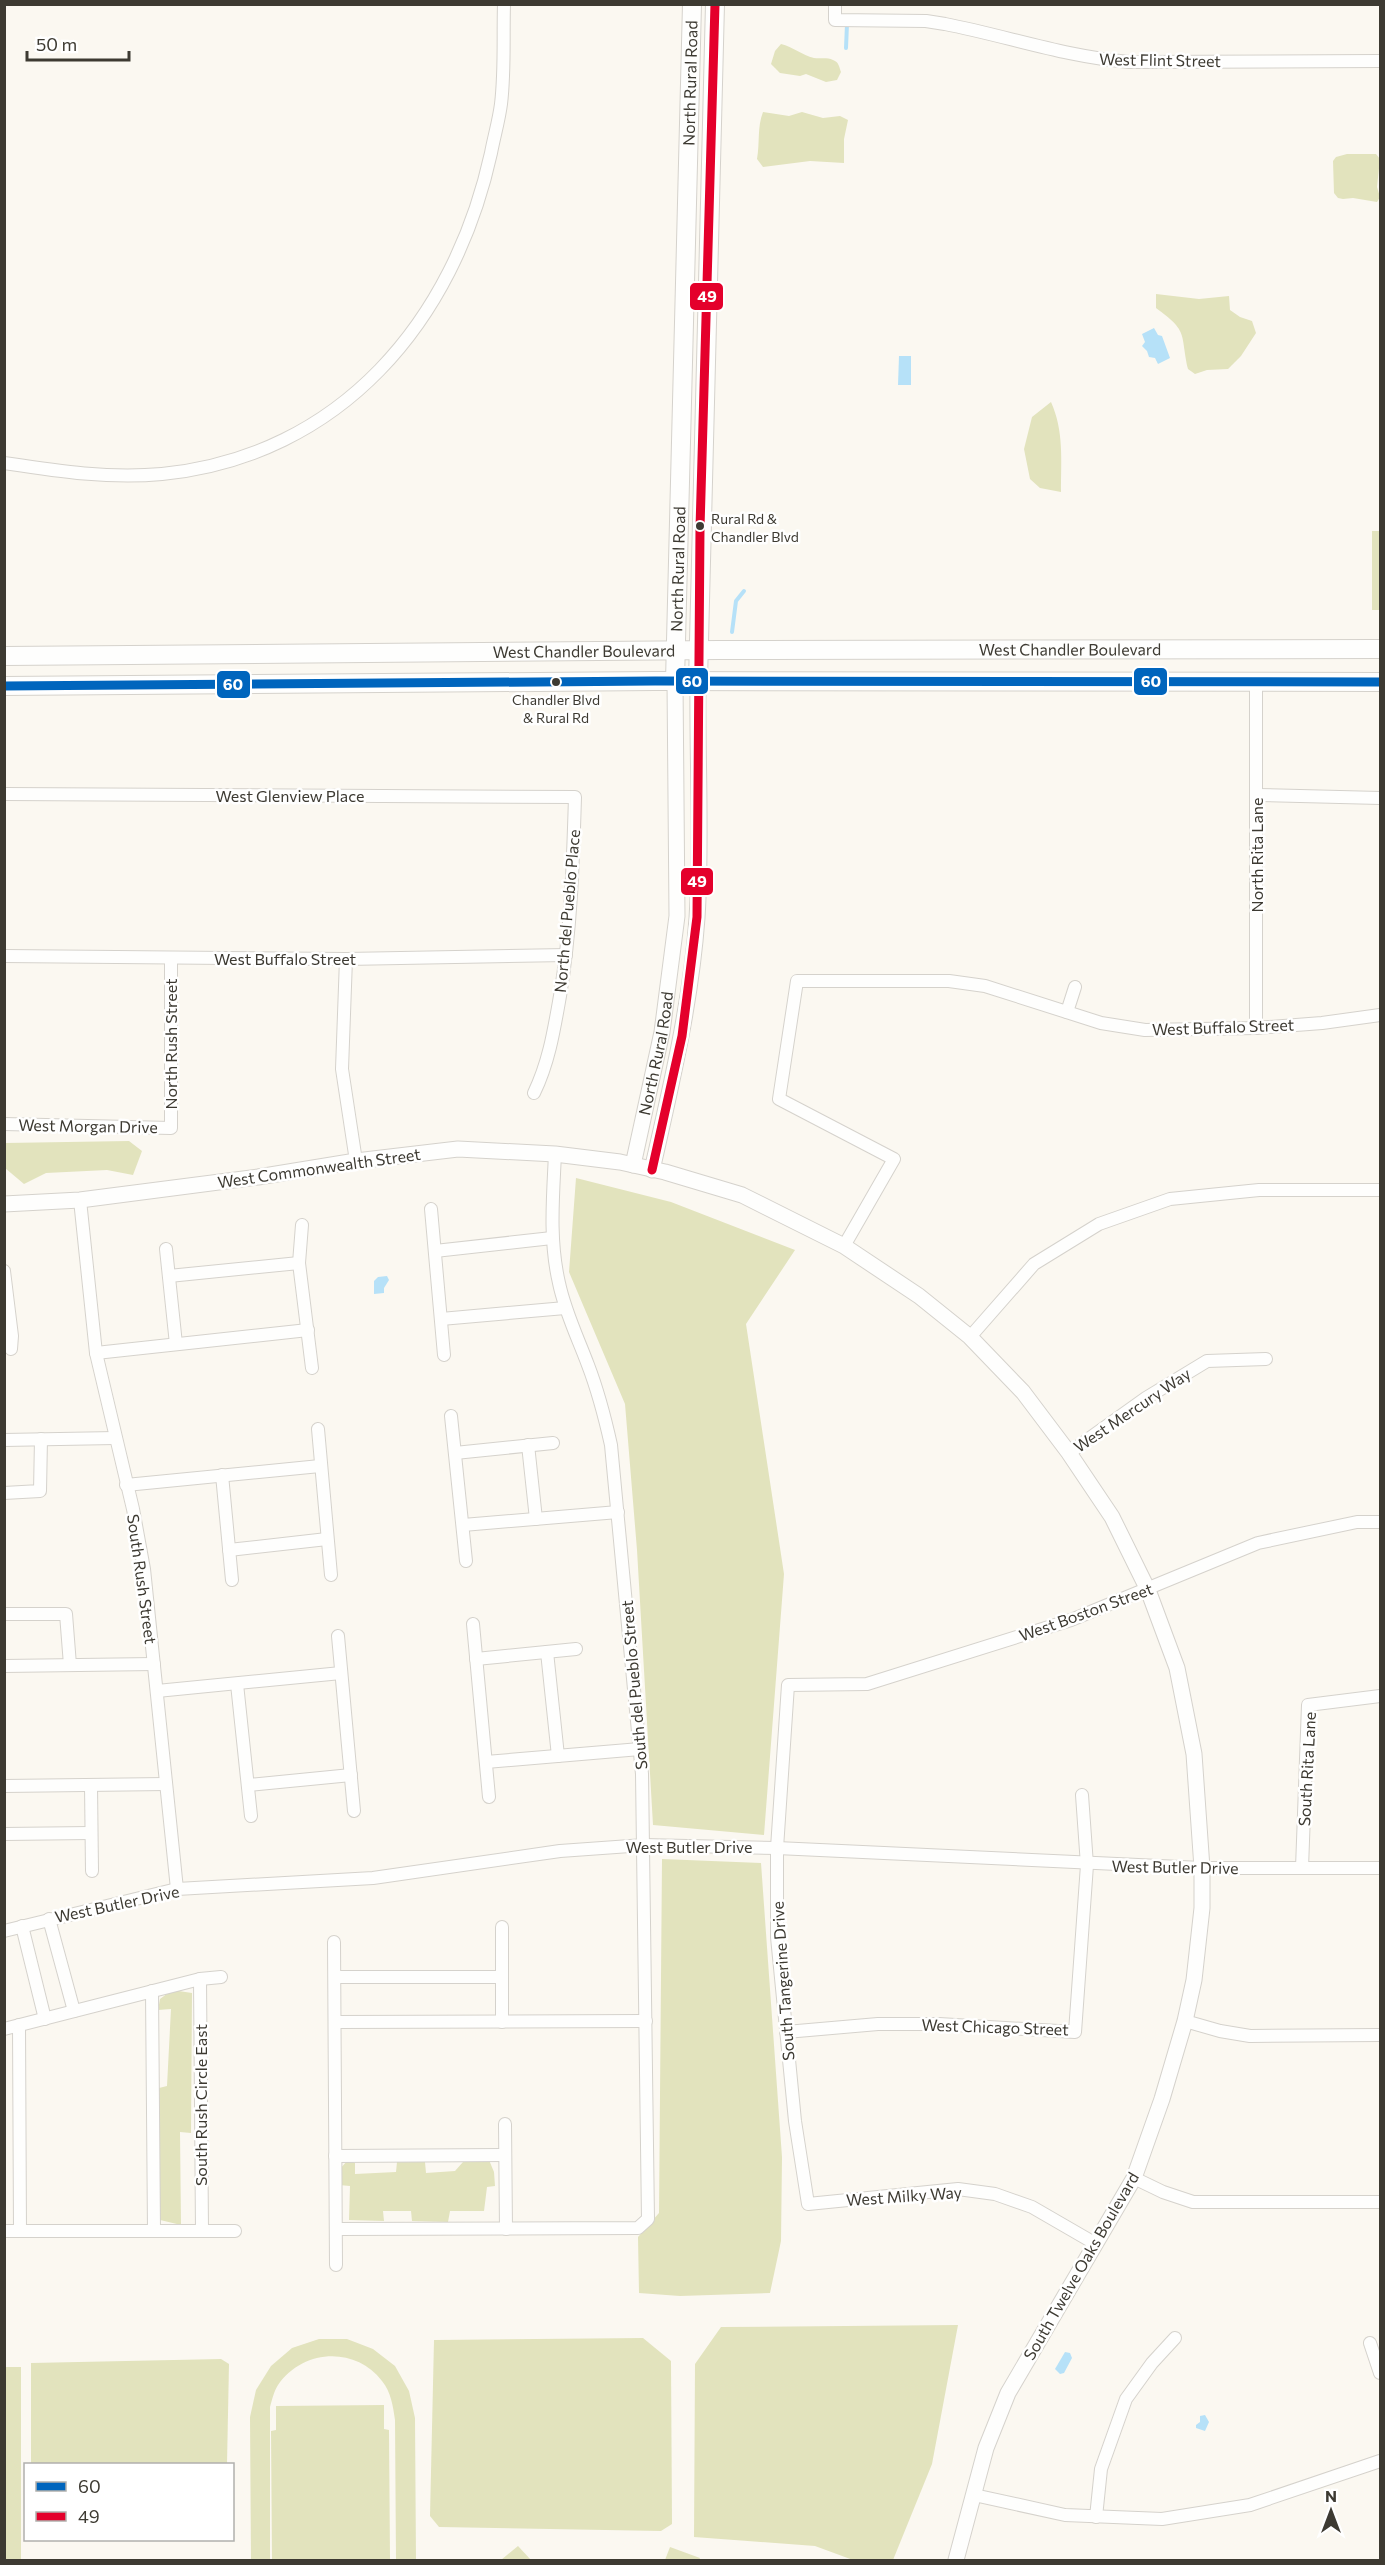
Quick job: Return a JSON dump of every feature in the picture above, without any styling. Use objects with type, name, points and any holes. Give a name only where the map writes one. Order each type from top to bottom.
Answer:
[{"type":"main road","name":"North Rural Road","points":[[675,681],[692,4]]},
{"type":"main road","name":"North Rural Road","points":[[698,681],[715,4]]},
{"type":"main road","points":[[1082,682],[1083,650]]},
{"type":"main road","name":"West Chandler Boulevard","points":[[4,656],[675,651],[1380,650]]},
{"type":"main road","name":"West Chandler Boulevard","points":[[4,686],[675,681],[1380,682]]},
{"type":"street","points":[[4,463],[114,476],[163,474],[204,467],[232,460],[280,442],[327,415],[369,382],[403,346],[431,306],[444,284],[473,219],[501,105],[504,4]]},
{"type":"street","name":"West Flint Street","points":[[836,4],[835,20],[926,21],[1080,57],[1129,62],[1380,61]]},
{"type":"street","name":"North Rural Road","points":[[633,1165],[662,1032],[676,927],[678,871],[675,681]]},
{"type":"street","name":"North Rural Road","points":[[652,1170],[682,1036],[692,969],[698,872],[698,681]]},
{"type":"street","name":"North Rita Lane","points":[[1256,682],[1256,1028]]},
{"type":"street","name":"West Glenview Place","points":[[4,794],[575,797]]},
{"type":"street","points":[[1257,795],[1380,798]]},
{"type":"street","name":"North del Pueblo Place","points":[[534,1094],[544,1073],[553,1040],[566,956],[573,868],[575,797]]},
{"type":"street","points":[[678,871],[698,872]]},
{"type":"street","name":"West Buffalo Street","points":[[4,956],[346,959],[566,956]]},
{"type":"street","name":"North Rush Street","points":[[171,959],[171,1128]]},
{"type":"street","points":[[346,959],[342,1069],[356,1161]]},
{"type":"street","name":"West Buffalo Street","points":[[844,1246],[894,1159],[779,1099],[797,981],[949,981],[985,986],[1101,1023],[1145,1029],[1256,1028],[1322,1023],[1380,1015]]},
{"type":"street","points":[[1067,1012],[1075,987]]},
{"type":"street","name":"West Morgan Drive","points":[[4,1124],[171,1128]]},
{"type":"street","name":"West Commonwealth Street","points":[[4,1204],[80,1200],[458,1149],[555,1154],[633,1165]]},
{"type":"street","name":"South del Pueblo Street","points":[[506,2229],[638,2228],[644,2224],[649,2213],[644,1845],[640,1749],[611,1445],[605,1416],[589,1366],[565,1308],[558,1282],[552,1238],[555,1154]]},
{"type":"street","name":"South Twelve Oaks Boulevard","points":[[633,1165],[742,1194],[844,1246],[919,1296],[970,1337],[1023,1392],[1069,1453],[1112,1517],[1148,1590],[1177,1668],[1194,1754],[1202,1869],[1202,1908],[1194,1980],[1185,2021],[1162,2099],[1134,2178],[1058,2304],[1008,2393],[986,2448],[956,2560]]},
{"type":"street","points":[[970,1337],[1034,1264],[1099,1224],[1170,1199],[1259,1190],[1380,1190]]},
{"type":"street","name":"South Rush Street","points":[[80,1200],[96,1353],[144,1569],[177,1889]]},
{"type":"street","points":[[430,1209],[444,1355]]},
{"type":"street","points":[[302,1225],[299,1263],[312,1368]]},
{"type":"street","points":[[435,1251],[552,1238]]},
{"type":"street","points":[[166,1249],[176,1344]]},
{"type":"street","points":[[169,1276],[299,1263]]},
{"type":"street","points":[[4,1271],[11,1349]]},
{"type":"street","points":[[441,1319],[565,1308]]},
{"type":"street","points":[[96,1353],[308,1330]]},
{"type":"street","name":"West Mercury Way","points":[[1069,1453],[1146,1398],[1208,1361],[1266,1359]]},
{"type":"street","points":[[451,1416],[466,1561]]},
{"type":"street","points":[[318,1429],[332,1575]]},
{"type":"street","points":[[4,1440],[115,1438]]},
{"type":"street","points":[[4,1493],[40,1491],[41,1439]]},
{"type":"street","points":[[454,1453],[553,1443]]},
{"type":"street","points":[[528,1445],[536,1519]]},
{"type":"street","points":[[126,1485],[320,1466]]},
{"type":"street","points":[[222,1475],[232,1580]]},
{"type":"street","points":[[463,1525],[618,1512]]},
{"type":"street","name":"West Boston Street","points":[[788,1685],[867,1684],[1071,1620],[1258,1543],[1357,1522],[1380,1522]]},
{"type":"street","points":[[229,1550],[327,1539]]},
{"type":"street","points":[[4,1614],[66,1614],[70,1665]]},
{"type":"street","points":[[473,1624],[489,1797]]},
{"type":"street","points":[[338,1636],[354,1811]]},
{"type":"street","points":[[476,1659],[576,1649]]},
{"type":"street","points":[[547,1652],[558,1756]]},
{"type":"street","points":[[4,1666],[154,1664]]},
{"type":"street","points":[[157,1691],[341,1673]]},
{"type":"street","points":[[237,1684],[251,1816]]},
{"type":"street","name":"South Tangerine Drive","points":[[788,1685],[777,1848],[777,1937],[795,2121],[808,2204]]},
{"type":"street","name":"South Rita Lane","points":[[1302,1868],[1308,1705],[1380,1696]]},
{"type":"street","points":[[486,1762],[640,1749]]},
{"type":"street","points":[[248,1785],[351,1775]]},
{"type":"street","points":[[4,1786],[166,1784]]},
{"type":"street","points":[[91,1785],[92,1871]]},
{"type":"street","points":[[1083,1795],[1087,1865]]},
{"type":"street","points":[[4,1834],[91,1833]]},
{"type":"street","name":"West Butler Drive","points":[[4,1931],[177,1889],[373,1878],[560,1851],[644,1845],[777,1848],[1202,1869],[1380,1868]]},
{"type":"street","name":"West Chicago Street","points":[[786,2032],[878,2024],[939,2024],[1076,2032],[1087,1865]]},
{"type":"street","points":[[49,1919],[74,2011]]},
{"type":"street","points":[[22,1926],[45,2019]]},
{"type":"street","points":[[502,1927],[502,2022]]},
{"type":"street","points":[[334,1942],[336,2265]]},
{"type":"street","points":[[4,2029],[200,1979],[221,1977]]},
{"type":"street","points":[[334,1977],[502,1977]]},
{"type":"street","name":"South Rush Circle East","points":[[200,1979],[202,2231]]},
{"type":"street","points":[[152,1991],[154,2231]]},
{"type":"street","points":[[335,2022],[646,2021]]},
{"type":"street","points":[[1185,2021],[1220,2031],[1250,2036],[1380,2036]]},
{"type":"street","points":[[19,2025],[20,2231]]},
{"type":"street","points":[[336,2229],[506,2229],[505,2124]]},
{"type":"street","points":[[335,2156],[505,2155]]},
{"type":"street","points":[[1134,2178],[1163,2192],[1193,2202],[1380,2202]]},
{"type":"street","name":"West Milky Way","points":[[808,2204],[958,2189],[995,2194],[1032,2207],[1096,2244]]},
{"type":"street","points":[[4,2232],[235,2231]]},
{"type":"street","points":[[1096,2517],[1101,2469],[1126,2399],[1152,2363],[1175,2338]]},
{"type":"street","points":[[1370,2343],[1380,2373]]},
{"type":"street","points":[[974,2494],[1065,2516],[1162,2519],[1250,2505],[1380,2461]]},
{"type":"green space","points":[[781,44],[810,57],[835,61],[841,72],[837,80],[826,82],[806,74],[800,76],[780,73],[771,64],[775,51]]},
{"type":"green space","points":[[763,112],[789,116],[802,112],[823,118],[840,116],[848,120],[844,139],[844,163],[810,161],[763,167],[757,159]]},
{"type":"green space","points":[[1347,154],[1376,154],[1380,159],[1377,187],[1380,197],[1377,202],[1338,198],[1334,193],[1333,161],[1336,157]]},
{"type":"green space","points":[[1156,294],[1199,299],[1229,296],[1230,310],[1252,321],[1256,333],[1241,356],[1228,369],[1207,370],[1195,374],[1188,369],[1179,328],[1156,308]]},
{"type":"green space","points":[[1051,402],[1060,435],[1061,492],[1040,488],[1030,479],[1024,449],[1032,417]]},
{"type":"green space","points":[[1372,531],[1380,531],[1380,610],[1372,610]]},
{"type":"green space","points":[[129,1141],[142,1151],[133,1175],[107,1170],[46,1173],[24,1184],[5,1168],[5,1143]]},
{"type":"green space","points":[[576,1178],[671,1202],[795,1250],[746,1324],[784,1574],[764,1835],[653,1825],[637,1550],[625,1404],[569,1272]]},
{"type":"green space","points":[[662,1859],[761,1863],[782,2157],[781,2241],[770,2293],[680,2296],[639,2293],[638,2237],[659,2213]]},
{"type":"green space","points":[[172,1990],[192,1993],[191,2133],[180,2132],[181,2225],[156,2219],[159,2088],[167,2086],[171,2009],[158,2010],[160,1999]]},
{"type":"green space","points":[[348,2160],[355,2163],[355,2174],[396,2172],[397,2162],[425,2162],[426,2173],[455,2171],[463,2162],[489,2160],[494,2172],[495,2186],[487,2187],[484,2211],[450,2211],[448,2222],[412,2221],[411,2211],[383,2211],[384,2221],[349,2220],[350,2186],[339,2185],[339,2170]]},
{"type":"green space","points":[[958,2325],[932,2464],[893,2560],[853,2560],[815,2546],[694,2537],[695,2364],[721,2327]]},
{"type":"green space","points":[[643,2338],[671,2361],[672,2524],[661,2531],[439,2527],[430,2516],[434,2340]]},
{"type":"green space","points":[[319,2339],[347,2339],[373,2349],[395,2366],[409,2391],[415,2418],[416,2560],[396,2560],[395,2420],[388,2390],[371,2370],[358,2362],[344,2357],[329,2356],[301,2364],[289,2373],[274,2393],[270,2407],[270,2560],[251,2560],[250,2417],[256,2390],[271,2366],[292,2348]]},
{"type":"green space","points":[[221,2359],[229,2364],[227,2463],[31,2463],[31,2363]]},
{"type":"green space","points":[[5,2367],[21,2367],[21,2560],[5,2560]]},
{"type":"green space","points":[[384,2405],[384,2429],[389,2430],[390,2560],[272,2560],[271,2431],[276,2430],[276,2406]]},
{"type":"green space","points":[[518,2546],[531,2560],[501,2560]]},
{"type":"green space","points":[[670,2547],[700,2558],[699,2560],[665,2560]]},
{"type":"water","points":[[1154,328],[1158,335],[1162,336],[1170,358],[1158,364],[1155,358],[1149,357],[1142,346],[1145,342],[1142,334]]},
{"type":"water","points":[[899,356],[911,356],[911,385],[898,385]]},
{"type":"water","points":[[387,1276],[389,1280],[384,1293],[374,1294],[374,1281],[378,1277]]},
{"type":"water","points":[[1065,2352],[1070,2353],[1072,2358],[1064,2373],[1060,2374],[1055,2369]]},
{"type":"water","points":[[1205,2415],[1209,2422],[1205,2431],[1196,2428],[1196,2425],[1200,2422],[1200,2416]]},
{"type":"waterway","points":[[846,48],[847,24]]},
{"type":"waterway","points":[[732,632],[736,601],[744,591]]},
{"type":"transit line","name":"49","points":[[652,1170],[682,1036],[697,917],[700,528],[715,4]]},
{"type":"transit line","name":"60","points":[[4,686],[655,681],[1380,682]]},
{"type":"place","name":"Rural Rd & Chandler Blvd","points":[[700,526]]},
{"type":"place","name":"Chandler Blvd & Rural Rd","points":[[556,682]]}]
